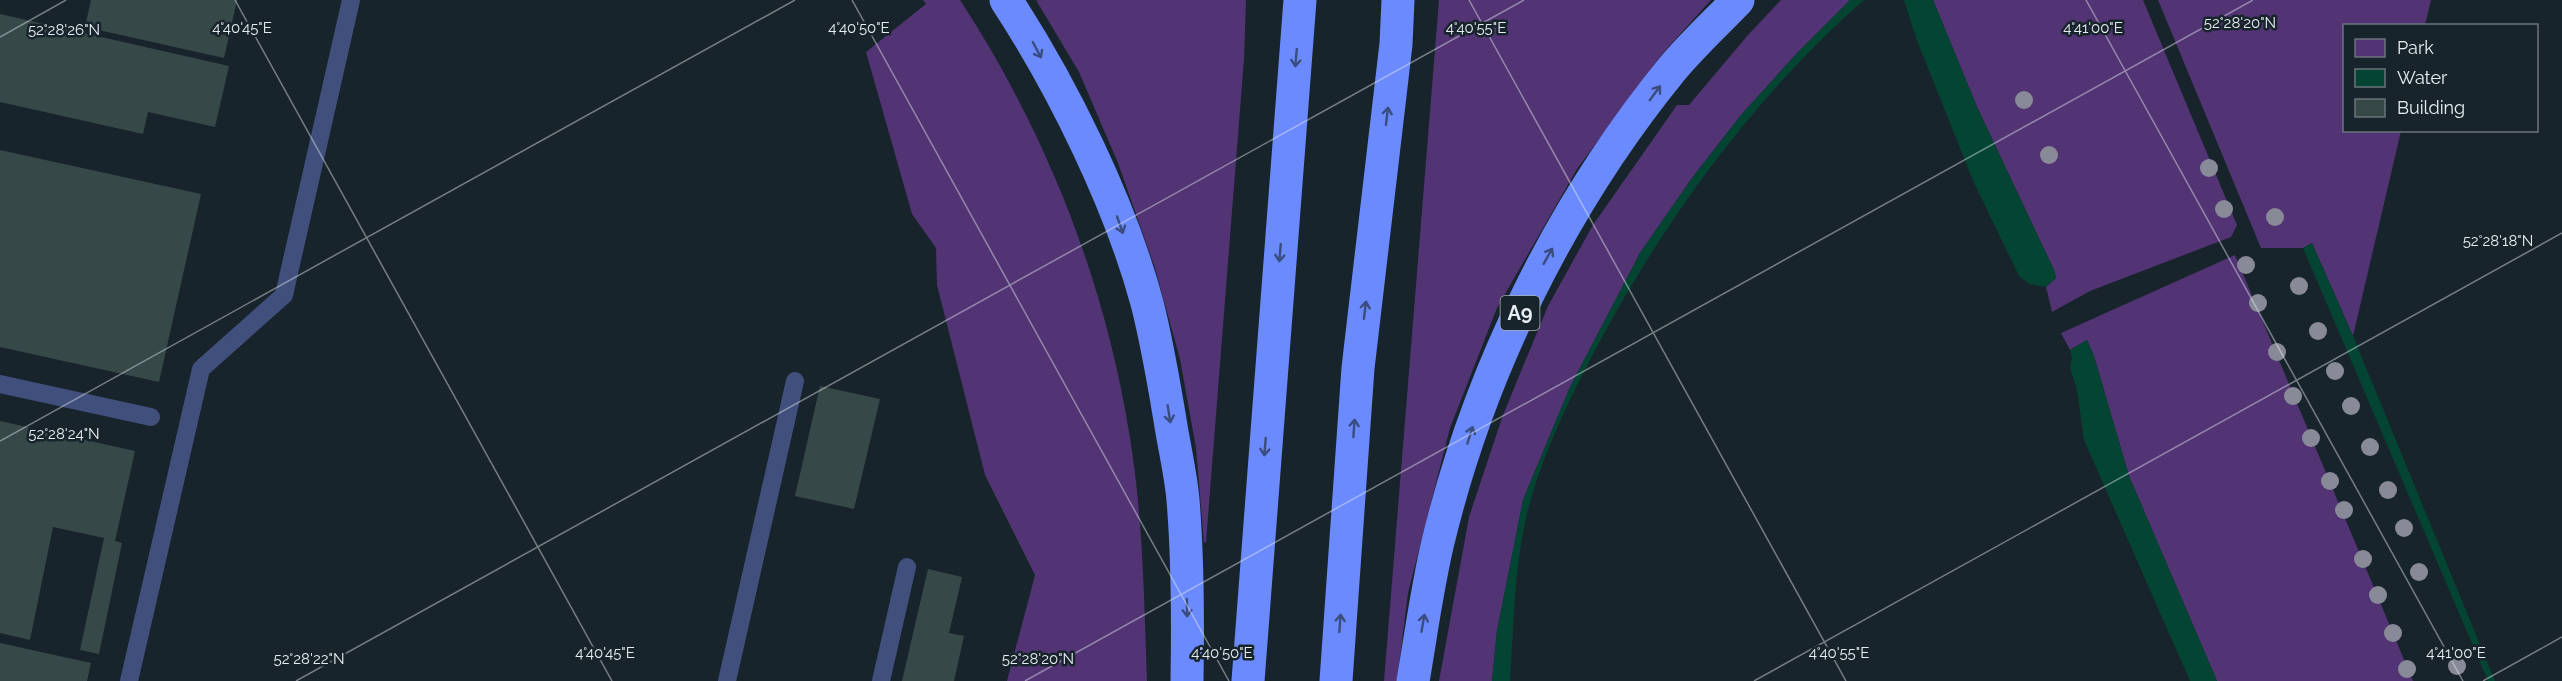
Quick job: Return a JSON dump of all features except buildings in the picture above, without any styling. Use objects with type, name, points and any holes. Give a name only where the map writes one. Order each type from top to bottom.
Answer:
[{"type":"highway","points":[[1006,0],[1028,34],[1076,123],[1118,217],[1147,302],[1165,387],[1182,498],[1186,561],[1187,681]]},
{"type":"highway","points":[[1248,681],[1300,0]]},
{"type":"highway","points":[[1336,681],[1358,368],[1396,44],[1398,0]]},
{"type":"highway","name":"A9","points":[[1413,681],[1437,543],[1473,426],[1528,293],[1587,185],[1673,69],[1738,0]]},
{"type":"lane","points":[[129,681],[201,369],[284,295],[351,0]]},
{"type":"lane","points":[[727,681],[795,381]]},
{"type":"lane","points":[[0,384],[151,417]]},
{"type":"lane","points":[[881,681],[907,567]]},
{"type":"green space","points":[[923,0],[960,0],[1019,101],[1067,207],[1087,262],[1118,375],[1134,463],[1142,556],[1147,681],[1007,681],[1035,575],[985,475],[937,285],[936,248],[912,214],[866,52],[926,4]]},
{"type":"green space","points":[[1036,0],[1246,0],[1244,59],[1206,542],[1204,543],[1196,448],[1180,359],[1155,268],[1118,163],[1079,72]]},
{"type":"green space","points":[[1439,0],[1711,0],[1663,53],[1577,169],[1497,308],[1450,428],[1408,593],[1397,681],[1384,681]]},
{"type":"green space","points":[[1781,0],[1850,0],[1798,52],[1741,115],[1692,178],[1640,253],[1570,387],[1523,500],[1497,631],[1492,681],[1439,681],[1469,517],[1503,415],[1548,306],[1593,225],[1677,105],[1689,105]]},
{"type":"green space","points":[[1933,0],[2143,0],[2237,225],[2231,237],[2090,291],[2052,312],[2046,287],[2056,278],[2054,270],[1977,107]]},
{"type":"green space","points":[[2158,0],[2431,0],[2425,24],[2343,24],[2343,132],[2401,132],[2353,336],[2312,243],[2303,248],[2261,248]]},
{"type":"green space","points":[[2235,255],[2413,681],[2217,681],[2129,476],[2094,356],[2087,340],[2070,350],[2061,333]]},
{"type":"water","points":[[1850,0],[1864,0],[1787,75],[1718,158],[1656,246],[1601,339],[1560,422],[1542,465],[1523,531],[1515,595],[1510,681],[1492,681],[1497,631],[1523,500],[1570,387],[1640,253],[1692,178],[1741,115],[1798,52]]},
{"type":"water","points":[[1904,0],[1933,0],[1977,107],[2054,270],[2056,278],[2046,287],[2029,284],[2019,276],[1974,183],[1916,38]]},
{"type":"water","points":[[2312,243],[2353,336],[2495,681],[2488,681],[2303,248]]},
{"type":"water","points":[[2087,340],[2094,356],[2129,476],[2217,681],[2190,681],[2084,440],[2077,390],[2070,368],[2072,358],[2070,350]]}]
